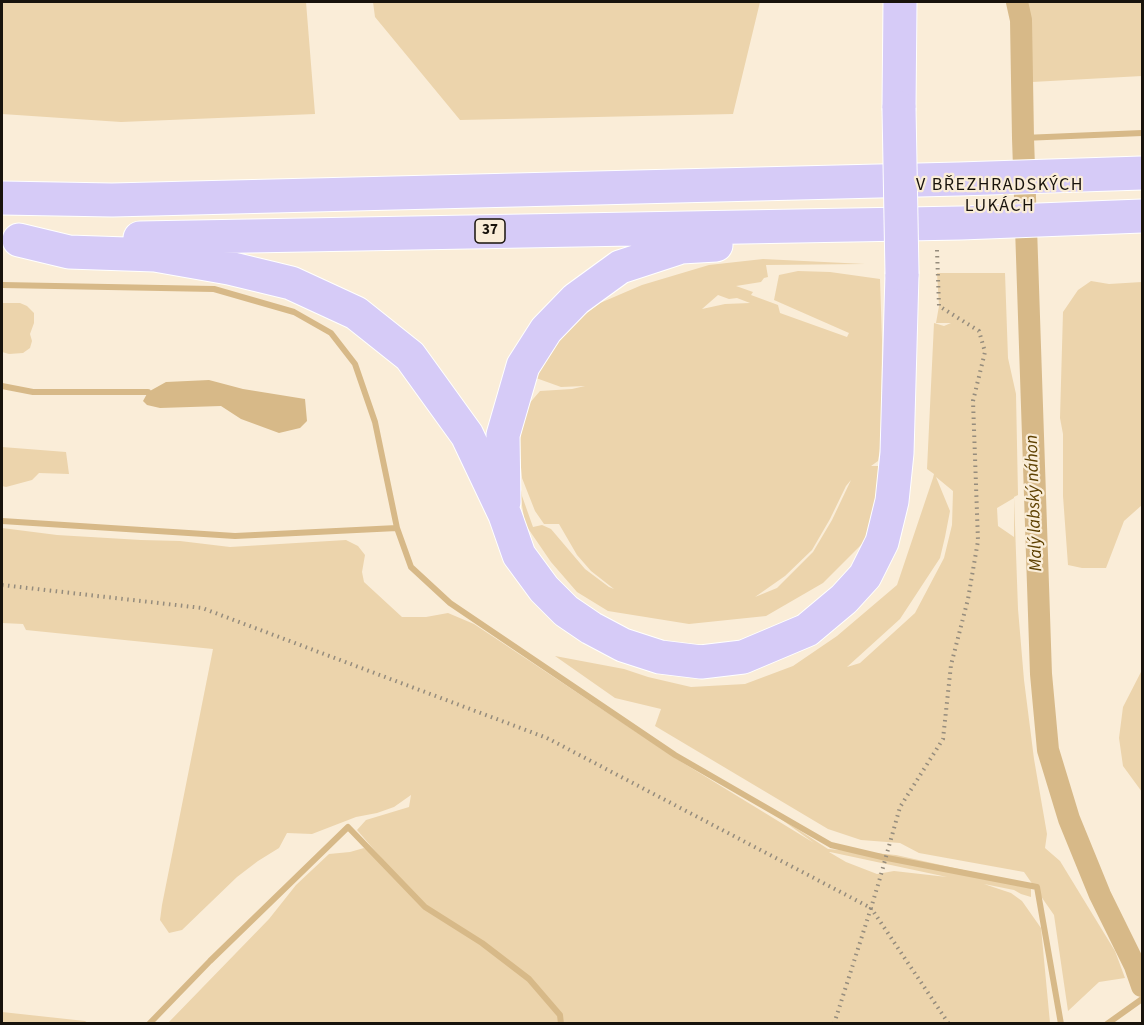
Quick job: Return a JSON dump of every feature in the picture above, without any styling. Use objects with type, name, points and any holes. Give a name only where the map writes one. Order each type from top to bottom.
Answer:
[{"type":"main road","points":[[10,240],[69,252],[155,255],[229,268],[291,283],[356,314],[410,356],[467,435],[505,515],[519,555],[544,589],[566,611],[623,645],[660,657],[701,662],[743,657],[807,630],[844,599],[865,576],[882,542],[892,501],[897,453],[902,274],[900,2]]},
{"type":"main road","points":[[2,198],[112,200],[1143,173]]},
{"type":"main road","name":"37","points":[[10,240],[948,225],[1143,216]]},
{"type":"main road","points":[[505,515],[503,435],[523,366],[546,330],[576,299],[620,267],[681,248],[872,236],[948,225]]},
{"type":"path","points":[[834,1023],[900,807],[943,739],[951,665],[968,599],[978,541],[973,401],[985,352],[979,332],[939,306],[948,225]]},
{"type":"path","points":[[2,585],[202,608],[547,738],[871,908],[949,1023]]},
{"type":"shaded area","points":[[2,2],[306,2],[315,114],[121,122],[2,114]]},
{"type":"shaded area","points":[[373,2],[760,2],[733,114],[460,120],[375,17]]},
{"type":"shaded area","points":[[1023,2],[1142,2],[1142,76],[1032,82]]},
{"type":"shaded area","points":[[763,259],[865,264],[766,265],[768,277],[761,282],[736,286],[753,292],[751,295],[778,305],[780,313],[847,337],[849,333],[774,300],[779,275],[798,271],[830,272],[880,279],[881,443],[878,461],[871,466],[881,466],[883,478],[864,542],[823,583],[766,616],[689,624],[608,611],[577,592],[551,562],[525,524],[518,470],[522,496],[533,527],[542,525],[551,529],[585,569],[614,589],[591,571],[577,555],[559,524],[544,524],[535,511],[522,478],[519,445],[523,422],[528,405],[540,391],[585,386],[561,387],[536,378],[544,357],[571,325],[600,303],[642,285],[709,265]],"holes":[[[718,295],[729,299],[737,298],[750,303],[725,304],[702,309]],[[851,480],[832,520],[813,552],[777,588],[755,597],[785,576],[812,550]]]},
{"type":"shaded area","points":[[937,273],[1005,273],[1008,358],[1016,394],[1018,495],[1014,497],[1018,609],[1034,759],[1047,834],[1045,848],[1060,861],[1115,951],[1125,978],[1099,982],[1068,1011],[1054,915],[1024,872],[919,853],[900,843],[861,840],[828,829],[655,726],[661,709],[615,698],[555,656],[624,669],[691,687],[745,684],[793,666],[837,636],[897,585],[934,474],[927,469],[934,323],[944,326],[951,323],[936,323],[939,306]],"holes":[[[936,477],[953,491],[952,525],[944,558],[915,613],[860,663],[847,667],[900,619],[940,558],[950,511]],[[1014,498],[1014,537],[998,526],[997,508]]]},
{"type":"shaded area","points":[[1091,281],[1109,284],[1142,282],[1142,505],[1124,521],[1106,568],[1082,568],[1068,565],[1063,496],[1063,434],[1060,418],[1063,312],[1078,290]]},
{"type":"shaded area","points":[[2,303],[20,303],[34,313],[34,323],[30,334],[32,341],[30,348],[23,353],[2,352]]},
{"type":"shaded area","points":[[209,380],[243,389],[305,399],[307,421],[300,428],[279,433],[241,419],[221,406],[160,408],[147,405],[143,401],[148,392],[166,382]]},
{"type":"shaded area","points":[[2,447],[66,452],[69,474],[39,473],[32,480],[2,486]]},
{"type":"shaded area","points":[[2,528],[57,535],[180,541],[230,547],[346,540],[358,546],[365,555],[362,572],[364,582],[402,617],[426,617],[448,613],[474,624],[680,761],[814,843],[767,809],[828,849],[896,855],[1031,885],[1031,897],[1014,890],[984,884],[1011,893],[1022,901],[1041,928],[1050,1023],[168,1023],[269,919],[296,885],[329,854],[364,848],[383,860],[357,830],[366,820],[409,807],[411,795],[394,807],[356,817],[312,834],[287,833],[279,848],[237,877],[182,930],[169,933],[160,920],[162,905],[213,649],[26,630],[23,624],[2,623]],"holes":[[[829,852],[947,877],[894,871],[877,874],[846,862]]]},
{"type":"shaded area","points":[[1142,670],[1142,792],[1123,766],[1119,738],[1123,707]]},
{"type":"shaded area","points":[[2,1012],[85,1021],[88,1023],[2,1023]]},
{"type":"waterway","name":"Malý labský náhon","points":[[1017,2],[1021,20],[1041,674],[1048,750],[1069,819],[1100,895],[1135,966],[1142,986]]},
{"type":"waterway","points":[[1023,138],[1142,133]]},
{"type":"waterway","points":[[2,285],[214,289],[294,312],[331,333],[355,364],[375,422],[397,528],[411,567],[450,603],[675,755],[831,845],[1037,887],[1061,1024]]},
{"type":"waterway","points":[[2,386],[33,392],[148,392]]},
{"type":"waterway","points":[[2,521],[235,536],[397,528]]},
{"type":"waterway","points":[[149,1024],[210,961],[348,827],[425,907],[482,943],[529,979],[560,1015],[561,1024]]},
{"type":"waterway","points":[[1107,1024],[1142,999]]},
{"type":"district","name":"V BŘEZHRADSKÝCH LUKÁCH","points":[[1000,196]]}]
